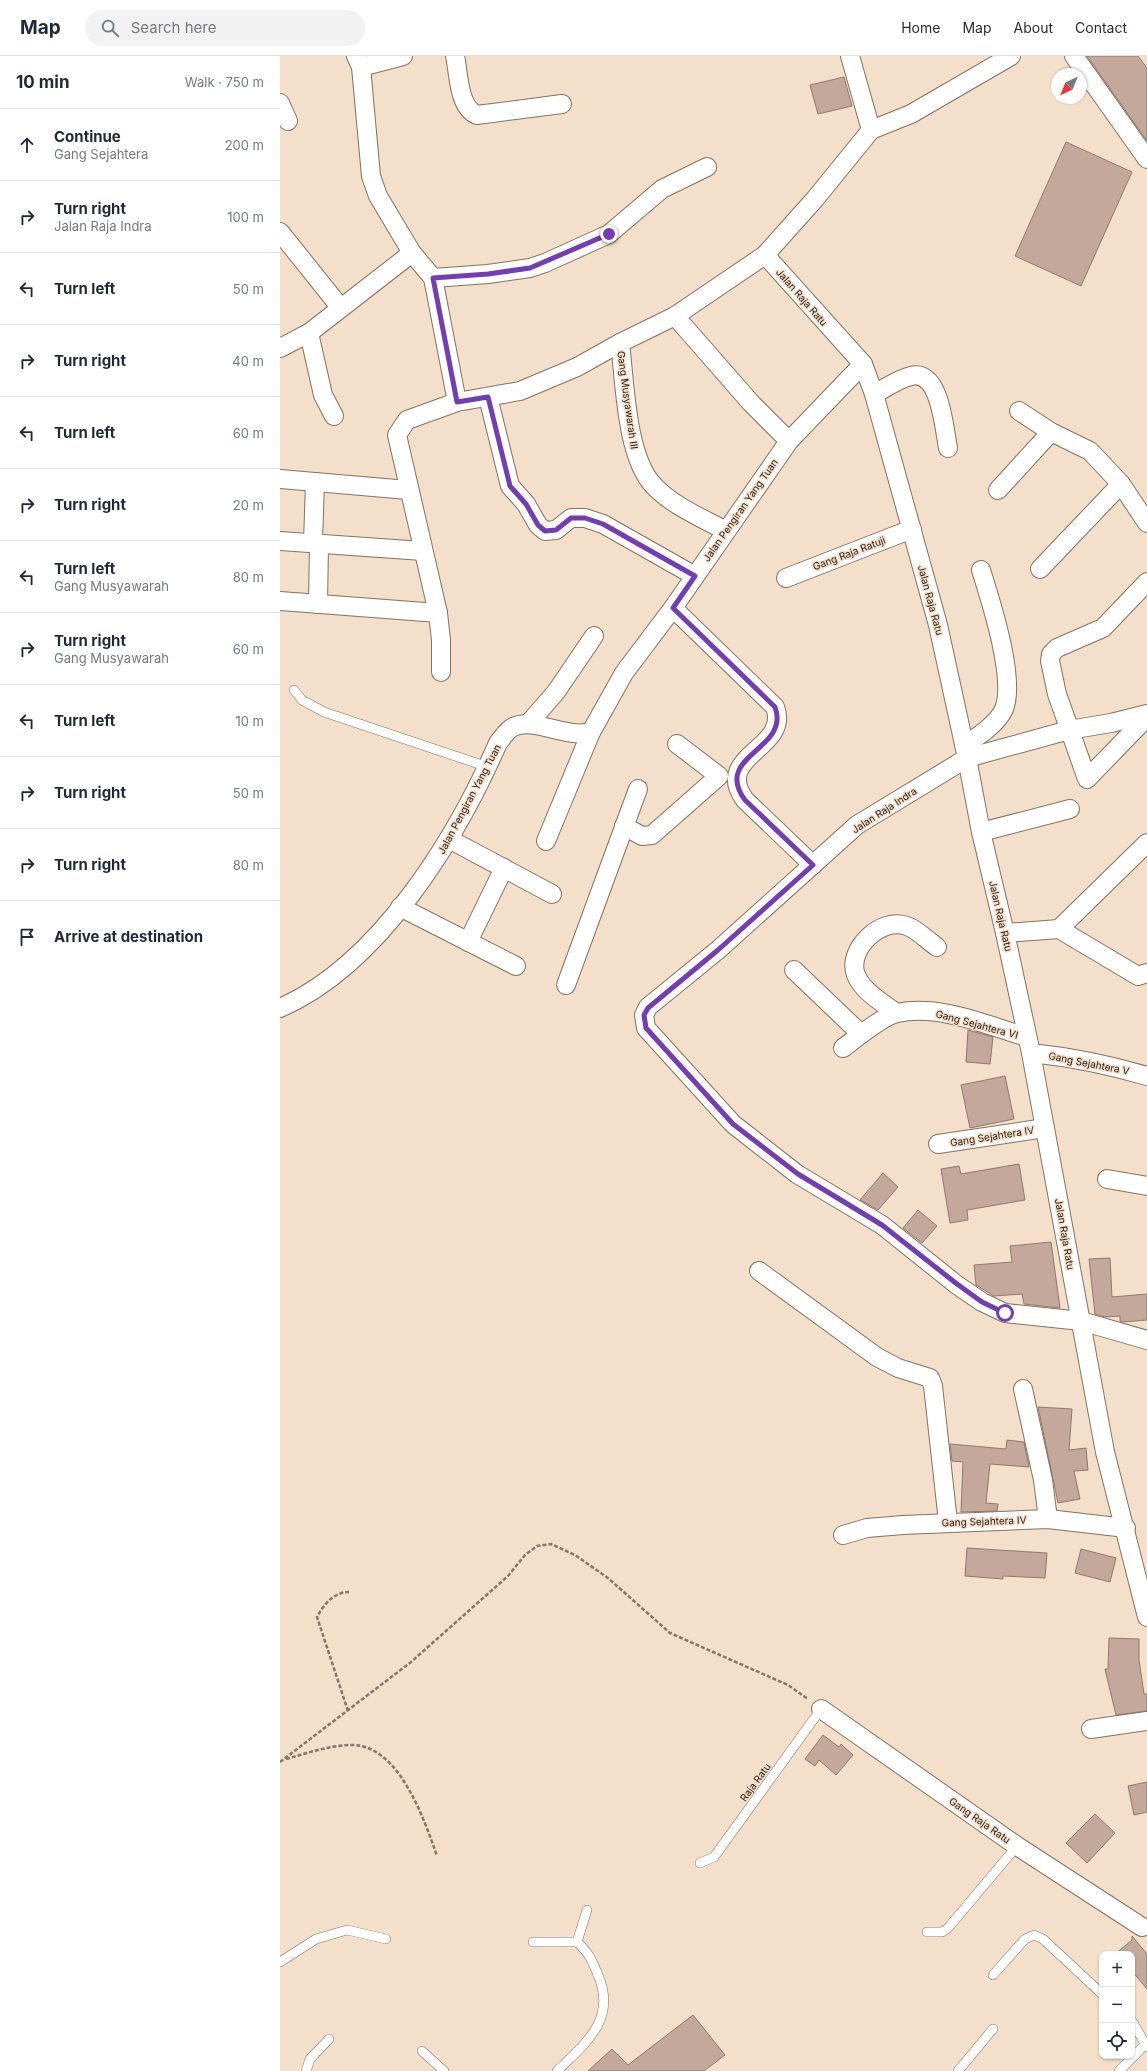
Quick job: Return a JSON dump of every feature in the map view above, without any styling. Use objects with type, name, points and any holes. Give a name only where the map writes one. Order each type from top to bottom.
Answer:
[{"type":"street","points":[[403,56],[358,61],[371,176],[378,196],[412,253],[433,278],[457,402]]},
{"type":"street","points":[[454,56],[464,105],[469,112],[477,116],[562,104]]},
{"type":"street","points":[[850,56],[871,130]]},
{"type":"street","points":[[1074,56],[1147,159]]},
{"type":"street","points":[[441,672],[441,640],[438,613],[396,435],[401,426],[407,420],[457,402],[520,391],[577,367],[620,343],[675,316],[764,255],[814,199],[871,130],[911,114],[1000,59]]},
{"type":"street","points":[[280,103],[288,121]]},
{"type":"street","points":[[433,278],[495,273],[530,268],[545,263],[609,234],[662,189],[707,167]]},
{"type":"street","points":[[280,232],[340,307]]},
{"type":"street","points":[[280,348],[309,332],[412,253]]},
{"type":"street","name":"Jalan Raja Ratu","points":[[764,255],[864,364],[874,394],[912,529],[971,752],[981,832],[1005,933],[1046,1128],[1105,1452],[1126,1528],[1147,1617]]},
{"type":"street","points":[[675,316],[751,403],[788,441]]},
{"type":"street","points":[[309,332],[323,395],[334,416]]},
{"type":"street","name":"Gang Musyawarah III","points":[[620,343],[635,455],[642,473],[654,487],[674,502],[726,531]]},
{"type":"street","name":"Jalan Pengiran Yang Tuan","points":[[546,841],[591,732],[624,673],[673,608],[788,441],[864,364]]},
{"type":"street","points":[[874,394],[911,376],[924,376],[929,380],[937,399],[948,448]]},
{"type":"street","points":[[488,397],[510,486],[526,504],[538,525],[545,531],[556,530],[571,518],[585,518],[603,524],[695,576]]},
{"type":"street","points":[[1019,411],[1051,432],[1090,451],[1121,484],[1147,523]]},
{"type":"street","points":[[998,490],[1051,432]]},
{"type":"street","points":[[280,479],[408,490]]},
{"type":"street","points":[[315,482],[318,604]]},
{"type":"street","points":[[1040,569],[1121,484]]},
{"type":"street","name":"Gang Raja Ratuji","points":[[786,578],[912,529]]},
{"type":"street","points":[[280,541],[424,551]]},
{"type":"street","points":[[971,752],[982,735],[1003,711],[1009,693],[1000,636],[981,570]]},
{"type":"street","points":[[1147,582],[1103,628],[1057,648],[1051,654],[1050,661],[1057,694],[1087,779],[1147,717]]},
{"type":"street","points":[[280,601],[438,613]]},
{"type":"street","points":[[673,608],[775,707],[778,714],[778,724],[770,736],[738,770],[736,776],[737,790],[745,800],[813,865]]},
{"type":"street","points":[[591,732],[583,734],[553,730],[528,724],[556,692],[594,636]]},
{"type":"street","points":[[971,752],[1147,714]]},
{"type":"street","name":"Jalan Pengiran Yang Tuan","points":[[280,1008],[322,985],[365,950],[400,907],[449,839],[488,767],[498,744],[508,731],[514,727],[528,724]]},
{"type":"street","points":[[677,744],[718,776],[736,776]]},
{"type":"street","name":"Jalan Raja Indra","points":[[971,752],[857,825],[718,950],[648,1008],[644,1015],[646,1028],[733,1124],[798,1174],[882,1225],[982,1302],[1005,1313],[1081,1321]]},
{"type":"street","points":[[624,826],[642,836],[652,835],[718,776]]},
{"type":"street","points":[[566,985],[638,789]]},
{"type":"street","points":[[981,832],[1070,809]]},
{"type":"street","points":[[449,839],[552,894]]},
{"type":"street","points":[[1059,929],[1147,843]]},
{"type":"street","points":[[468,942],[504,868]]},
{"type":"street","points":[[400,907],[516,966]]},
{"type":"street","points":[[896,1013],[865,988],[857,976],[854,964],[857,951],[866,939],[878,930],[895,924],[907,926],[937,947]]},
{"type":"street","points":[[1005,933],[1059,929],[1138,976],[1147,973]]},
{"type":"street","points":[[794,970],[861,1034]]},
{"type":"street","name":"Gang Sejahtera VI","points":[[843,1048],[861,1034],[896,1013],[921,1011],[940,1012],[1029,1045]]},
{"type":"street","name":"Gang Sejahtera V","points":[[1029,1045],[1147,1076]]},
{"type":"street","name":"Gang Sejahtera IV","points":[[938,1144],[1046,1128]]},
{"type":"street","points":[[1107,1179],[1147,1186]]},
{"type":"street","points":[[759,1271],[877,1357],[898,1368],[930,1378],[933,1386],[948,1522]]},
{"type":"street","points":[[1081,1321],[1147,1340]]},
{"type":"street","points":[[1023,1389],[1043,1480],[1048,1519]]},
{"type":"street","name":"Gang Sejahtera IV","points":[[843,1535],[867,1528],[948,1522],[1048,1519],[1126,1528]]},
{"type":"street","name":"Gang Raja Ratu","points":[[821,1709],[1017,1846],[1145,1928]]},
{"type":"street","points":[[1091,1729],[1147,1721]]},
{"type":"lane","points":[[294,690],[302,700],[324,712],[488,767]]},
{"type":"lane","name":"Raja Ratu","points":[[700,1863],[714,1857],[821,1709]]},
{"type":"lane","points":[[927,1932],[942,1932],[948,1928],[1017,1846]]},
{"type":"lane","points":[[577,1942],[586,1910]]},
{"type":"lane","points":[[280,1962],[316,1939],[347,1930],[386,1939]]},
{"type":"lane","points":[[993,1975],[1026,1939],[1034,1935],[1043,1939],[1099,1991]]},
{"type":"lane","points":[[533,1942],[577,1942],[589,1954],[602,1985],[605,2006],[599,2025],[581,2048],[557,2071]]},
{"type":"lane","points":[[1119,2071],[1146,2046],[1133,2023]]},
{"type":"lane","points":[[958,2071],[992,2029]]},
{"type":"lane","points":[[306,2071],[310,2058],[329,2039]]},
{"type":"lane","points":[[422,2051],[444,2071]]},
{"type":"path","points":[[284,1760],[411,1662],[508,1576],[525,1555],[537,1546],[551,1544],[575,1555],[608,1578],[670,1634],[788,1686],[821,1709]]},
{"type":"path","points":[[348,1711],[317,1617],[323,1606],[340,1592],[349,1592]]},
{"type":"path","points":[[280,1762],[332,1746],[353,1745],[370,1748],[392,1764],[396,1770],[421,1813],[437,1856]]},
{"type":"building","points":[[1087,56],[1138,56],[1147,68],[1147,141]]},
{"type":"building","points":[[844,77],[852,106],[818,114],[810,85]]},
{"type":"building","points":[[1066,142],[1132,172],[1081,286],[1015,256]]},
{"type":"building","points":[[968,1030],[993,1037],[990,1064],[966,1062]]},
{"type":"building","points":[[1005,1076],[1014,1119],[970,1128],[961,1085]]},
{"type":"building","points":[[1019,1164],[1025,1200],[967,1210],[968,1220],[950,1223],[941,1169],[959,1166],[961,1174]]},
{"type":"building","points":[[883,1173],[898,1187],[878,1210],[860,1200]]},
{"type":"building","points":[[918,1210],[937,1226],[922,1243],[903,1228]]},
{"type":"building","points":[[1051,1242],[1060,1308],[1024,1304],[1022,1294],[994,1296],[976,1285],[974,1265],[1012,1262],[1010,1246]]},
{"type":"building","points":[[1110,1258],[1112,1297],[1147,1294],[1147,1320],[1123,1322],[1120,1321],[1120,1316],[1105,1317],[1095,1314],[1089,1259]]},
{"type":"building","points":[[1038,1407],[1072,1409],[1069,1450],[1086,1448],[1088,1470],[1074,1471],[1080,1499],[1058,1503]]},
{"type":"building","points":[[1007,1440],[1024,1442],[1029,1467],[990,1464],[986,1503],[998,1504],[997,1511],[961,1512],[963,1462],[952,1461],[950,1444],[1006,1449]]},
{"type":"building","points":[[967,1548],[1047,1553],[1045,1578],[1003,1576],[1003,1579],[965,1576]]},
{"type":"building","points":[[1081,1549],[1116,1558],[1110,1582],[1075,1573]]},
{"type":"building","points":[[1109,1638],[1139,1639],[1139,1660],[1144,1694],[1147,1694],[1147,1711],[1116,1715],[1105,1669],[1108,1669]]},
{"type":"building","points":[[823,1735],[839,1747],[841,1744],[853,1755],[836,1775],[819,1760],[815,1766],[805,1759]]},
{"type":"building","points":[[1147,1782],[1147,1812],[1134,1815],[1128,1786]]},
{"type":"building","points":[[1095,1814],[1115,1833],[1087,1863],[1066,1843]]},
{"type":"building","points":[[1132,1936],[1147,1954],[1147,1989],[1135,1975],[1135,1951],[1119,1951],[1132,1940]]},
{"type":"building","points":[[693,2015],[725,2055],[704,2071],[588,2071],[612,2049],[628,2065]]},
{"type":"route","points":[[609,234],[545,263],[530,268],[488,274],[433,278],[457,402],[488,397],[510,486],[526,504],[538,525],[545,531],[556,530],[571,518],[585,518],[603,524],[639,546],[695,576],[673,608],[775,707],[778,714],[778,724],[770,736],[738,770],[735,780],[737,790],[745,800],[813,865],[718,950],[648,1008],[644,1015],[646,1028],[733,1124],[798,1174],[882,1225],[982,1302],[1005,1313]]}]
